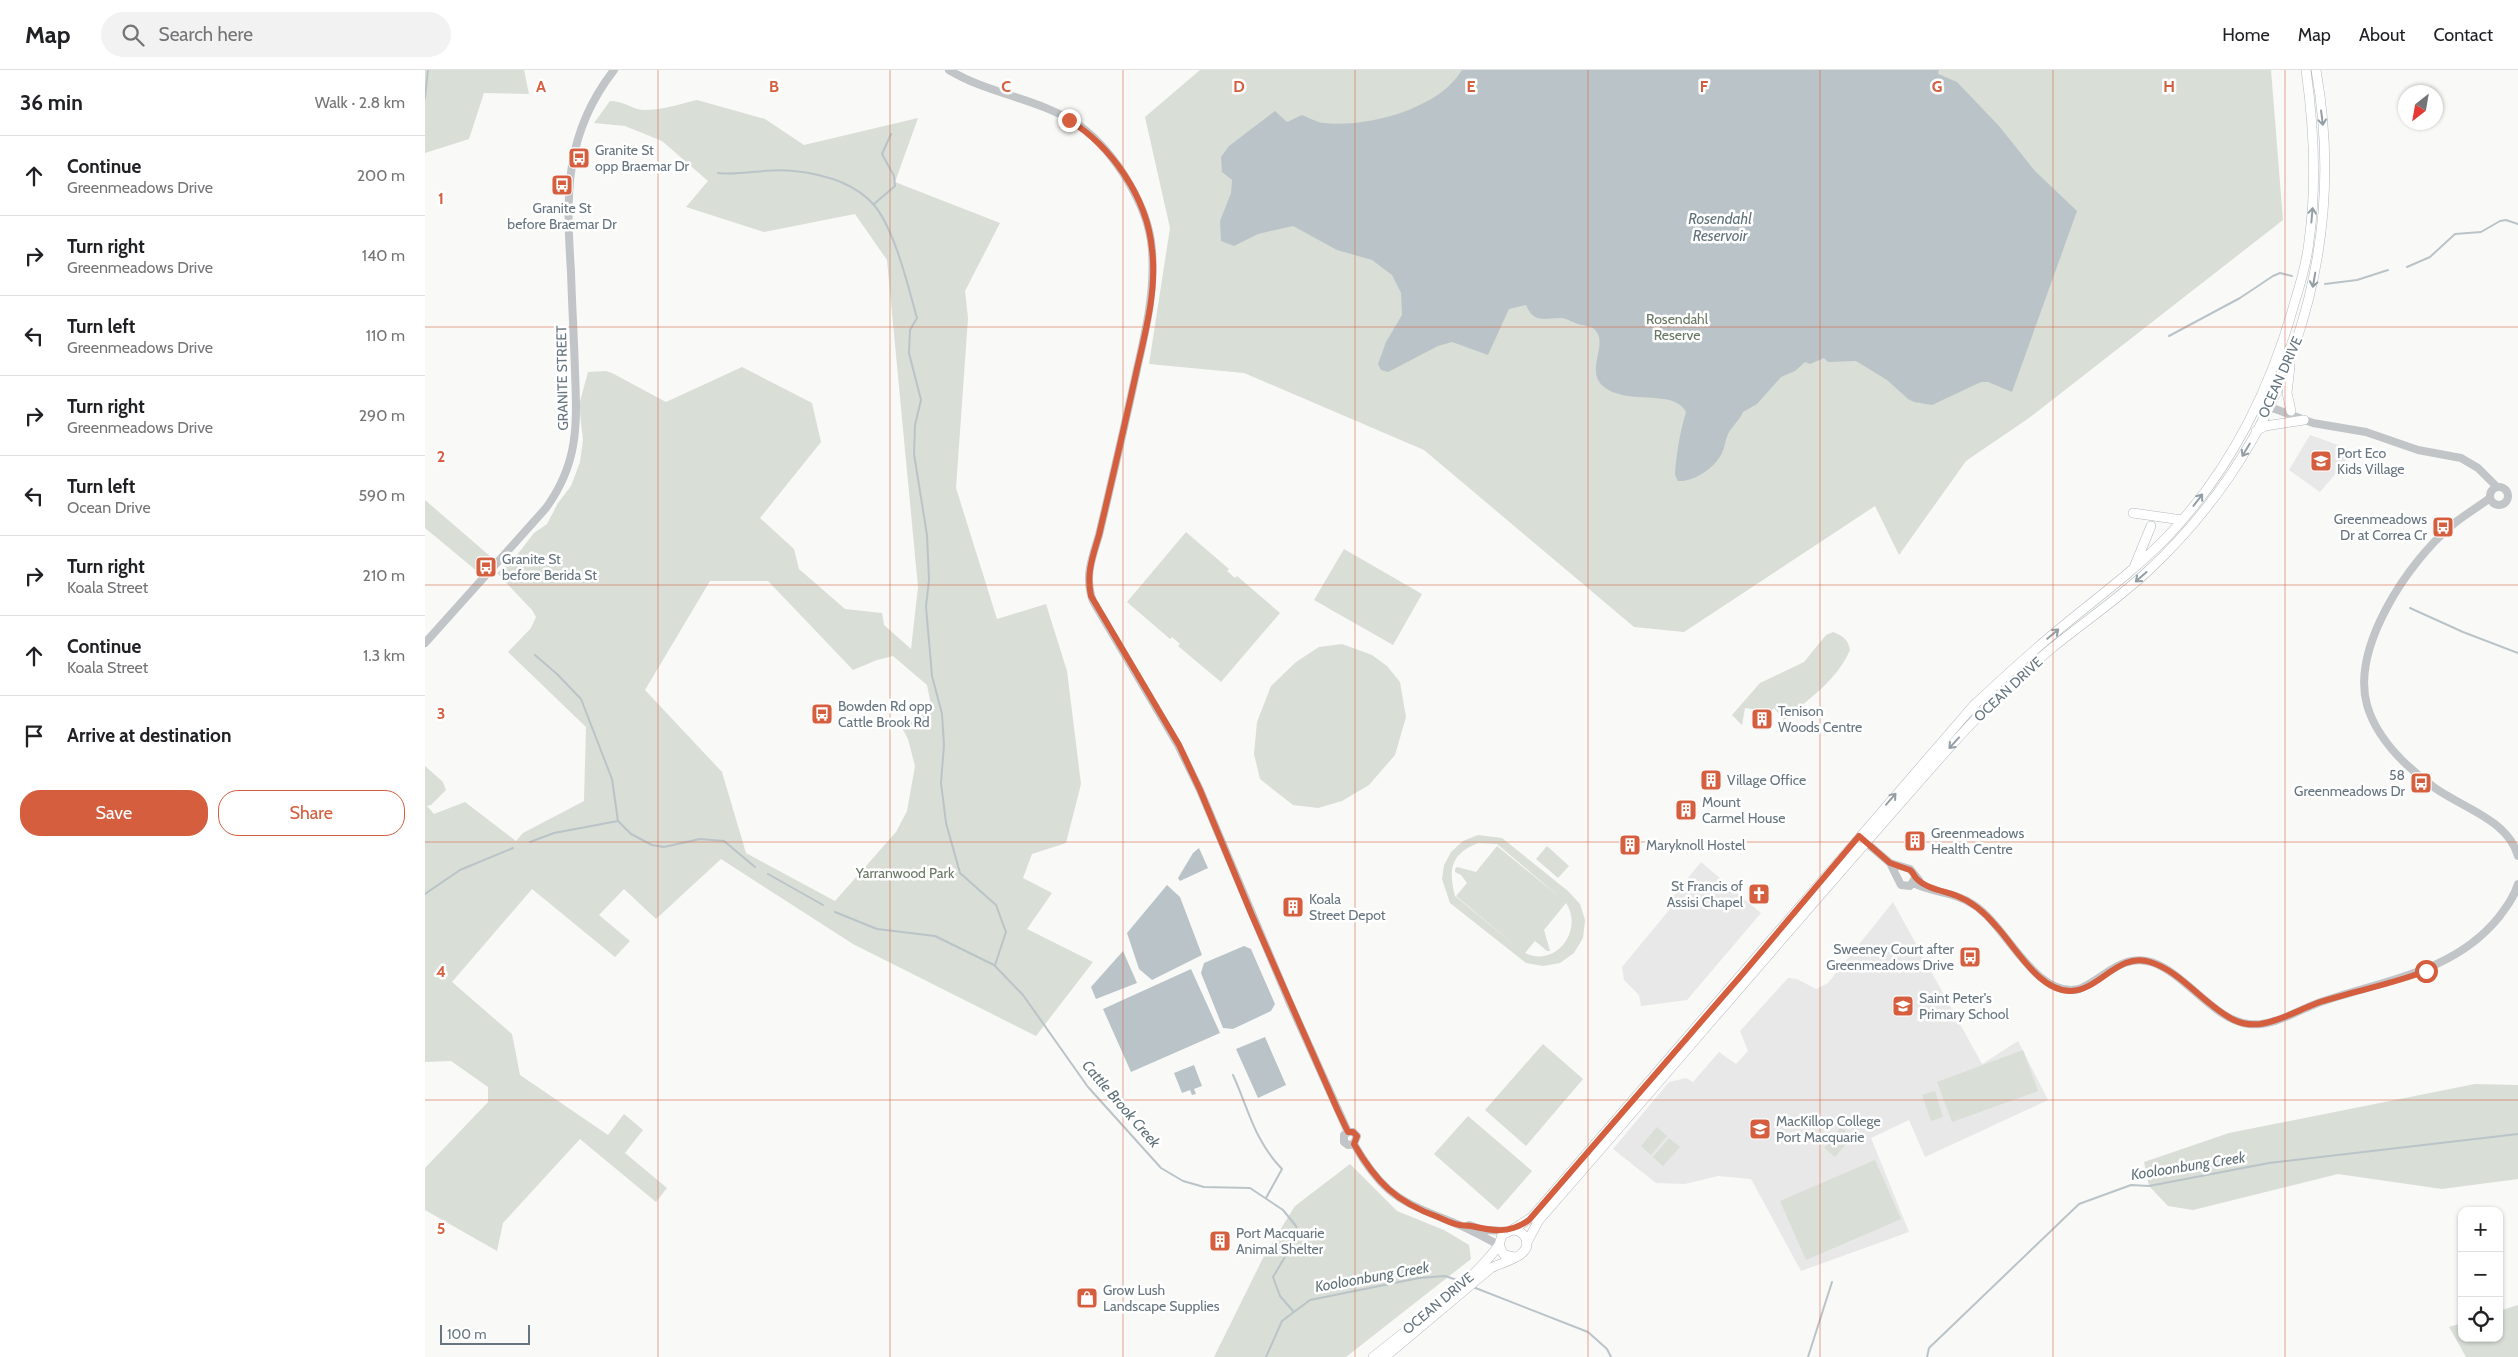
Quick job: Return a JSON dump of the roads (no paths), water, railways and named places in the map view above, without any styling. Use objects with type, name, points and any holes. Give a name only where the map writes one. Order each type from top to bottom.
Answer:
[{"type":"main road","name":"OCEAN DRIVE","points":[[1509,1230],[1532,1217],[1974,705],[2040,645],[2133,570],[2182,520],[2222,468],[2260,401],[2287,331],[2309,243],[2314,154],[2306,70]]},
{"type":"main road","name":"OCEAN DRIVE","points":[[1527,1242],[1539,1220],[1949,748],[1999,696],[2050,651],[2125,591],[2176,543],[2213,499],[2256,431],[2270,405],[2303,324],[2311,296],[2323,214],[2325,136],[2316,70]]},
{"type":"main road","points":[[2289,359],[2287,393],[2291,411]]},
{"type":"main road","points":[[2256,431],[2265,426],[2305,420]]},
{"type":"main road","points":[[2133,513],[2182,520]]},
{"type":"main road","points":[[2133,570],[2151,526]]},
{"type":"main road","points":[[2167,537],[2176,543]]},
{"type":"main road","points":[[1509,1230],[1522,1233],[1527,1242],[1523,1253],[1515,1258],[1504,1255],[1499,1245],[1501,1236],[1509,1230]]},
{"type":"main road","name":"OCEAN DRIVE","points":[[1475,1277],[1499,1245]]},
{"type":"main road","name":"OCEAN DRIVE","points":[[1373,1357],[1475,1277],[1515,1258]]},
{"type":"main road","name":"OCEAN DRIVE","points":[[1385,1357],[1452,1296]]},
{"type":"street","name":"GRANITE STREET","points":[[425,643],[546,508],[560,488],[570,464],[577,422],[567,211],[570,171],[581,126],[594,99],[614,70]]},
{"type":"street","points":[[949,70],[981,86],[1046,107],[1080,126],[1100,144],[1129,182],[1142,210],[1152,248],[1150,306],[1102,526],[1089,569],[1089,589],[1093,601],[1179,745],[1200,790],[1289,1002],[1348,1132],[1345,1134],[1344,1142],[1350,1145],[1354,1144],[1376,1178],[1390,1192],[1421,1211],[1459,1225],[1499,1245]]},
{"type":"street","points":[[2260,401],[2305,420],[2366,432],[2402,445],[2461,458],[2473,464],[2489,480],[2492,495],[2481,506],[2439,536],[2423,552],[2398,588],[2382,616],[2373,642],[2367,663],[2365,690],[2367,703],[2375,726],[2395,753],[2437,789],[2498,826],[2512,842],[2518,856]]},
{"type":"street","points":[[2270,405],[2291,411],[2318,423]]},
{"type":"street","points":[[1859,836],[1900,872],[1912,871],[1914,880]]},
{"type":"street","points":[[1900,872],[1898,881],[1903,886],[1914,880]]},
{"type":"street","points":[[1914,880],[1963,899],[1983,912],[2039,977],[2052,987],[2071,991],[2079,989],[2125,963],[2140,960],[2149,961],[2166,970],[2227,1016],[2251,1024],[2270,1021],[2318,1003],[2406,978],[2436,966],[2462,951],[2488,929],[2512,899],[2518,884]]},
{"type":"street","points":[[1459,1225],[1469,1225],[1489,1230],[1509,1230]]},
{"type":"water","name":"Rosendahl Reservoir","points":[[1462,70],[1939,70],[1938,74],[1957,82],[1999,126],[2035,171],[2077,211],[2012,392],[1988,382],[1981,382],[1932,405],[1908,399],[1887,380],[1856,361],[1828,362],[1824,358],[1810,364],[1805,362],[1795,371],[1781,377],[1757,404],[1743,412],[1728,434],[1719,459],[1709,469],[1697,477],[1678,481],[1675,475],[1676,460],[1686,412],[1681,406],[1666,399],[1627,396],[1606,388],[1599,381],[1596,373],[1599,338],[1596,331],[1590,327],[1561,318],[1540,319],[1532,315],[1526,305],[1509,309],[1488,355],[1452,342],[1438,346],[1388,372],[1381,370],[1378,364],[1386,342],[1402,315],[1401,293],[1392,275],[1372,260],[1337,250],[1293,226],[1258,234],[1234,246],[1221,241],[1220,221],[1231,193],[1232,180],[1222,172],[1221,157],[1229,146],[1275,111],[1287,122],[1302,115],[1318,122],[1341,124],[1380,119],[1420,105],[1437,95],[1451,84]]},
{"type":"water","points":[[1199,848],[1208,868],[1180,881],[1178,878],[1193,853]]},
{"type":"water","points":[[1167,885],[1180,897],[1202,955],[1152,980],[1139,969],[1127,933]]},
{"type":"water","points":[[1244,946],[1251,949],[1275,1004],[1271,1011],[1233,1029],[1223,1028],[1201,973],[1204,963]]},
{"type":"water","points":[[1123,951],[1137,983],[1096,999],[1091,987]]},
{"type":"water","points":[[1191,969],[1220,1033],[1131,1072],[1103,1009]]},
{"type":"water","points":[[1265,1037],[1286,1085],[1258,1098],[1236,1049]]},
{"type":"water","points":[[1194,1065],[1202,1086],[1194,1089],[1196,1094],[1192,1095],[1190,1090],[1182,1093],[1174,1073]]},
{"type":"waterway","points":[[425,98],[428,70]]},
{"type":"waterway","points":[[874,204],[895,186],[894,176],[882,154],[891,134]]},
{"type":"waterway","points":[[718,173],[785,170],[816,174],[848,185],[866,197],[882,216],[900,259],[917,318],[910,330],[909,353],[921,400],[915,425],[914,454],[927,535],[929,580],[926,607],[932,676],[942,714],[944,745],[941,783],[946,823],[960,873],[996,905],[1006,932],[995,965]]},
{"type":"waterway","points":[[2407,267],[2430,257],[2455,234],[2481,232],[2500,221],[2506,220],[2518,224]]},
{"type":"waterway","points":[[2325,284],[2357,280],[2388,270]]},
{"type":"waterway","points":[[2169,336],[2240,298],[2273,276],[2280,273],[2292,276]]},
{"type":"waterway","points":[[2410,608],[2463,632],[2518,653]]},
{"type":"waterway","name":"Cattle Brook Creek","points":[[535,655],[581,699],[612,779],[618,821]]},
{"type":"waterway","name":"Cattle Brook Creek","points":[[530,842],[554,833],[618,821],[631,834],[652,845],[664,847],[700,839],[724,841],[755,867]]},
{"type":"waterway","name":"Cattle Brook Creek","points":[[425,894],[460,870],[513,848]]},
{"type":"waterway","name":"Cattle Brook Creek","points":[[768,874],[823,905]]},
{"type":"waterway","name":"Cattle Brook Creek","points":[[835,912],[877,929],[935,936],[994,965],[1023,995],[1088,1087],[1161,1168],[1183,1181],[1204,1187],[1250,1188],[1283,1210],[1296,1226],[1298,1235],[1273,1277],[1280,1296],[1294,1312]]},
{"type":"waterway","points":[[1233,1075],[1258,1136],[1282,1169],[1266,1198]]},
{"type":"waterway","name":"Kooloonbung Creek","points":[[1927,1357],[1929,1348],[2079,1204],[2131,1185],[2149,1186],[2269,1163],[2518,1134]]},
{"type":"waterway","name":"Kooloonbung Creek","points":[[1266,1357],[1282,1321],[1310,1300],[1419,1278],[1445,1276],[1460,1281]]},
{"type":"waterway","points":[[1808,1357],[1832,1282]]},
{"type":"waterway","name":"Kooloonbung Creek","points":[[1473,1287],[1588,1332],[1607,1349],[1611,1357]]},
{"type":"place","name":"Granite St opp Braemar Dr","points":[[579,158]]},
{"type":"place","name":"Granite St before Braemar Dr","points":[[562,185]]},
{"type":"place","name":"Port Eco Kids Village","points":[[2321,461]]},
{"type":"place","name":"Greenmeadows Dr at Correa Cr","points":[[2443,527]]},
{"type":"place","name":"Granite St before Berida St","points":[[486,567]]},
{"type":"place","name":"Bowden Rd opp Cattle Brook Rd","points":[[822,714]]},
{"type":"place","name":"Tenison Woods Centre","points":[[1762,719]]},
{"type":"place","name":"Village Office","points":[[1711,780]]},
{"type":"place","name":"58 Greenmeadows Dr","points":[[2421,783]]},
{"type":"place","name":"Mount Carmel House","points":[[1686,810]]},
{"type":"place","name":"Greenmeadows Health Centre","points":[[1915,841]]},
{"type":"place","name":"Maryknoll Hostel","points":[[1630,845]]},
{"type":"place","name":"St Francis of Assisi Chapel","points":[[1759,894]]},
{"type":"place","name":"Koala Street Depot","points":[[1293,907]]},
{"type":"place","name":"Sweeney Court after Greenmeadows Drive","points":[[1970,957]]},
{"type":"place","name":"Saint Peter's Primary School","points":[[1903,1006]]},
{"type":"place","name":"MacKillop College Port Macquarie","points":[[1760,1129]]},
{"type":"place","name":"Port Macquarie Animal Shelter","points":[[1220,1241]]},
{"type":"place","name":"Grow Lush Landscape Supplies","points":[[1087,1298]]},
{"type":"park label","name":"Rosendahl Reserve","points":[[1677,328]]},
{"type":"park label","name":"Yarranwood Park","points":[[905,873]]}]
